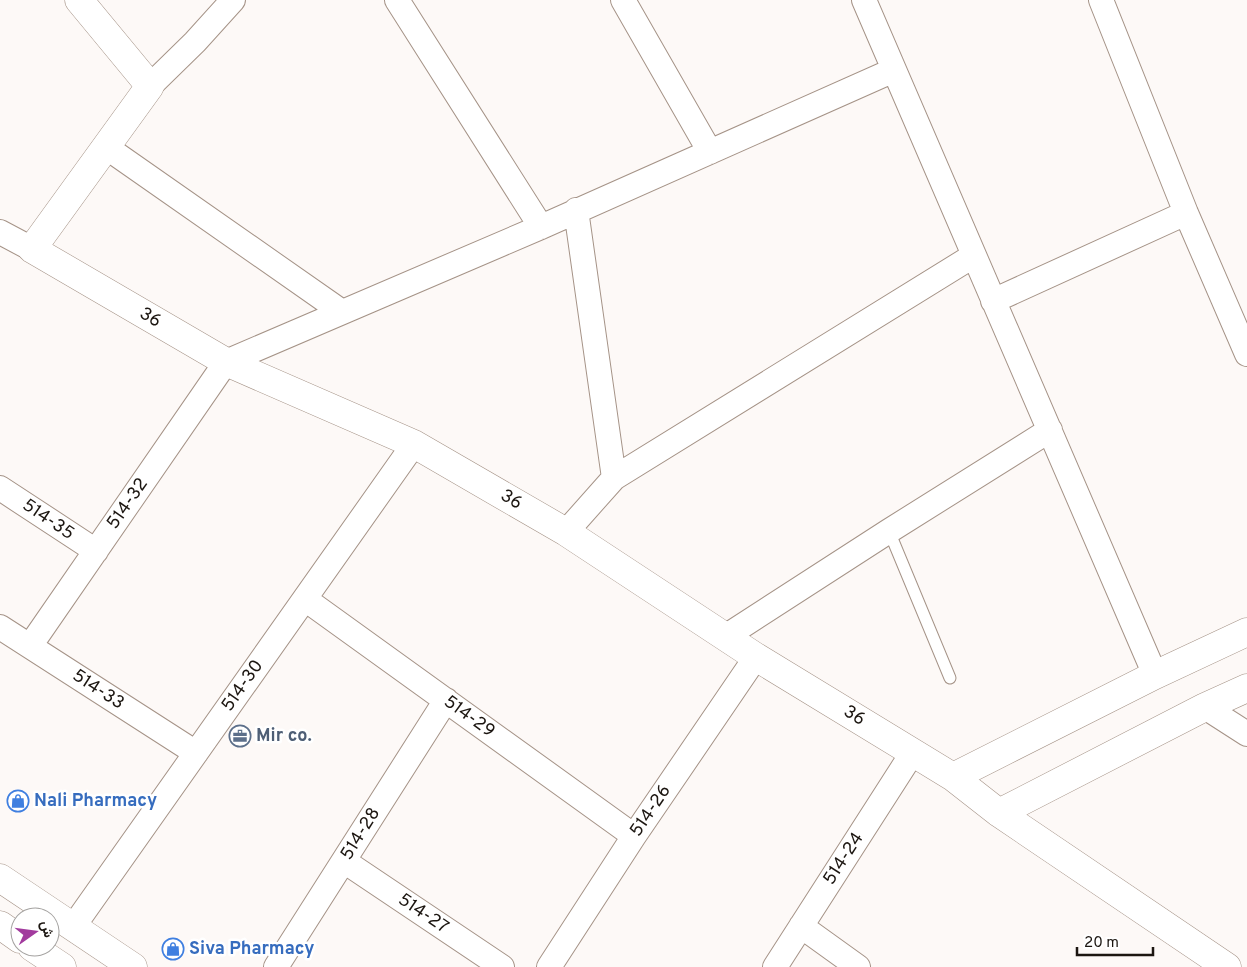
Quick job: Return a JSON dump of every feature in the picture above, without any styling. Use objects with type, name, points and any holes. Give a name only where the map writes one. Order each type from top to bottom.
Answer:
[{"type":"street","points":[[78,0],[150,86]]},
{"type":"street","points":[[0,232],[32,249],[150,86],[195,42],[233,0]]},
{"type":"street","points":[[398,0],[541,227]]},
{"type":"street","points":[[623,0],[710,152]]},
{"type":"street","points":[[864,0],[1155,675]]},
{"type":"street","points":[[1101,0],[1186,213],[1247,354]]},
{"type":"street","points":[[226,362],[541,227],[894,70]]},
{"type":"street","points":[[106,147],[342,312]]},
{"type":"street","points":[[576,210],[614,478]]},
{"type":"street","points":[[993,301],[1186,213]]},
{"type":"street","name":"36","points":[[32,249],[226,362],[414,444],[566,532],[756,657],[953,777],[999,813],[1227,967]]},
{"type":"street","points":[[566,532],[614,478],[973,256]]},
{"type":"street","name":"514-32","points":[[30,646],[226,362]]},
{"type":"street","points":[[725,637],[1050,430]]},
{"type":"street","name":"514-30","points":[[73,927],[414,444]]},
{"type":"street","name":"514-35","points":[[0,488],[96,551]]},
{"type":"street","name":"514-29","points":[[305,599],[634,836]]},
{"type":"street","name":"514-33","points":[[0,627],[196,753]]},
{"type":"street","points":[[953,777],[1155,675],[1247,632]]},
{"type":"street","name":"514-26","points":[[550,967],[634,836],[756,657]]},
{"type":"street","points":[[999,813],[1205,707],[1247,688]]},
{"type":"street","name":"514-28","points":[[276,967],[446,700]]},
{"type":"street","points":[[1205,707],[1247,734]]},
{"type":"street","name":"514-24","points":[[775,967],[913,752]]},
{"type":"street","name":"514-27","points":[[344,860],[502,967]]},
{"type":"street","points":[[0,878],[133,967]]},
{"type":"street","points":[[801,926],[858,967]]},
{"type":"street","points":[[47,957],[62,967]]},
{"type":"lane","points":[[889,531],[950,678]]},
{"type":"place","name":"Mir co.","points":[[240,736]]},
{"type":"place","name":"Nali Pharmacy","points":[[18,801]]},
{"type":"place","name":"Siva Pharmacy","points":[[173,949]]}]
